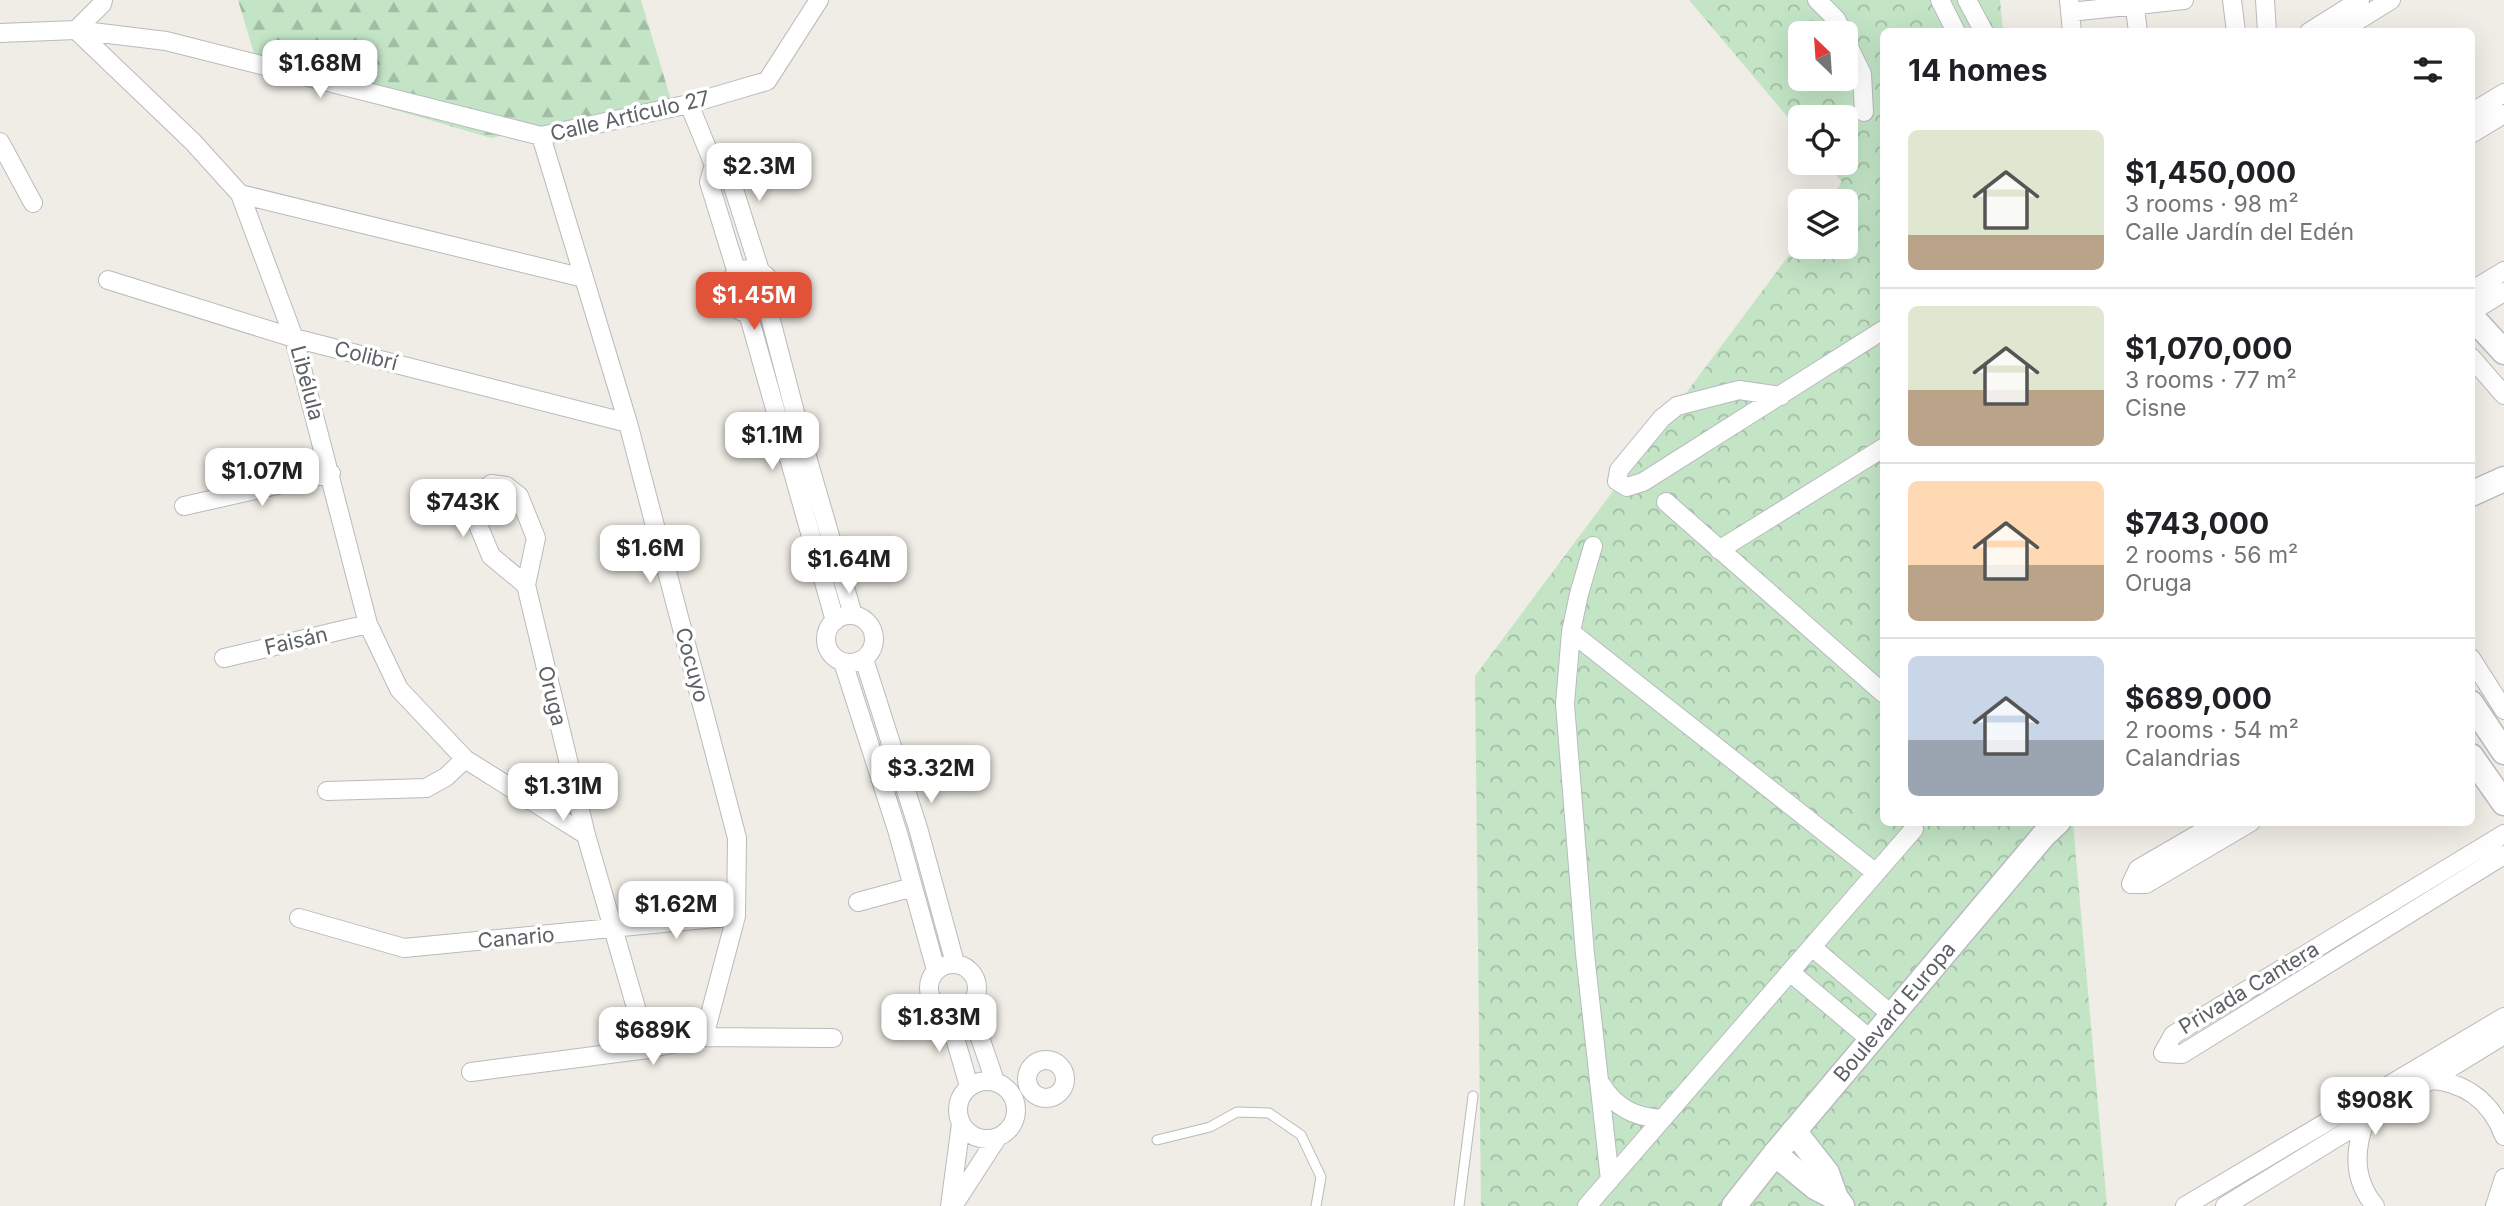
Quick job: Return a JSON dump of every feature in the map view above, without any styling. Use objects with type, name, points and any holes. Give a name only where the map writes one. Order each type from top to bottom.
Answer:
[{"type":"main road","points":[[2475,319],[2504,352]]},
{"type":"main road","points":[[2475,505],[2488,486]]},
{"type":"main road","points":[[2475,709],[2504,752]]},
{"type":"main road","points":[[2475,762],[2504,803]]},
{"type":"main road","name":"Boulevard Europa","points":[[1734,1206],[1774,1154],[2049,827]]},
{"type":"main road","points":[[1794,1131],[1827,1174],[1839,1202]]},
{"type":"main road","points":[[1774,1154],[1839,1202]]},
{"type":"street","points":[[76,30],[103,0]]},
{"type":"street","name":"Calle Artículo 27","points":[[0,33],[76,30],[166,41],[541,136],[689,104],[767,81],[819,0]]},
{"type":"street","points":[[1817,0],[1837,21]]},
{"type":"street","points":[[1940,0],[1954,28]]},
{"type":"street","points":[[1967,0],[1982,28]]},
{"type":"street","points":[[2072,28],[2070,6],[2183,0]]},
{"type":"street","points":[[2232,0],[2236,28]]},
{"type":"street","points":[[2265,0],[2267,28]]},
{"type":"street","points":[[2315,28],[2360,0]]},
{"type":"street","points":[[2345,28],[2389,1]]},
{"type":"street","points":[[2135,3],[2138,28]]},
{"type":"street","name":"Libélula","points":[[76,30],[193,142],[240,194],[294,338],[331,472],[368,624],[399,690],[465,759],[586,835]]},
{"type":"street","points":[[1858,67],[1864,112]]},
{"type":"street","points":[[2475,109],[2504,93]]},
{"type":"street","points":[[689,104],[714,165],[730,177],[760,271]]},
{"type":"street","points":[[2475,111],[2488,124]]},
{"type":"street","points":[[2475,132],[2504,114]]},
{"type":"street","name":"Cocuyo","points":[[541,136],[628,424],[737,838],[736,916],[704,1037]]},
{"type":"street","points":[[0,142],[33,203]]},
{"type":"street","points":[[714,165],[709,182],[737,273]]},
{"type":"street","points":[[240,194],[584,278]]},
{"type":"street","points":[[747,269],[760,271],[770,279],[771,299],[767,305],[748,313],[734,306],[730,300],[729,286],[737,273],[747,269]]},
{"type":"street","points":[[2475,289],[2504,271]]},
{"type":"street","name":"Colibrí","points":[[108,280],[294,338],[628,424]]},
{"type":"street","points":[[2475,311],[2504,292]]},
{"type":"street","points":[[767,305],[803,443],[853,615]]},
{"type":"street","points":[[748,313],[835,621]]},
{"type":"street","points":[[1781,396],[1739,390],[1677,406],[1662,418],[1619,470],[1617,481],[1627,487],[1643,482],[1781,396],[1880,332]]},
{"type":"street","points":[[2475,362],[2504,395]]},
{"type":"street","points":[[784,447],[803,443]]},
{"type":"street","points":[[1719,550],[1880,450]]},
{"type":"street","points":[[184,506],[331,472]]},
{"type":"street","points":[[491,484],[506,486],[519,496],[536,538],[526,585],[491,556],[474,514],[477,495],[491,484]]},
{"type":"street","points":[[1666,502],[1880,690]]},
{"type":"street","points":[[1593,546],[1571,632],[1564,704],[1585,954],[1610,1180]]},
{"type":"street","name":"Oruga","points":[[526,585],[586,835],[648,1049]]},
{"type":"street","points":[[853,615],[861,618],[872,630],[873,645],[864,659],[850,663],[831,654],[826,640],[835,621],[840,617],[853,615]]},
{"type":"street","name":"Faisán","points":[[224,658],[368,624]]},
{"type":"street","points":[[1571,632],[1876,873]]},
{"type":"street","points":[[864,659],[918,828],[956,963]]},
{"type":"street","points":[[843,662],[898,833],[936,970]]},
{"type":"street","points":[[2477,673],[2504,710]]},
{"type":"street","points":[[327,791],[426,788],[446,777],[465,759]]},
{"type":"street","points":[[2212,826],[2138,869],[2131,884],[2146,884],[2244,826]]},
{"type":"street","points":[[898,833],[918,828]]},
{"type":"street","points":[[1587,1206],[1914,829]]},
{"type":"street","name":"Privada Cantera","points":[[2504,834],[2173,1035],[2163,1053],[2182,1054],[2504,855]]},
{"type":"street","points":[[858,902],[913,887]]},
{"type":"street","points":[[2395,900],[2407,915]]},
{"type":"street","name":"Canario","points":[[299,918],[404,948],[736,916]]},
{"type":"street","points":[[1812,947],[1892,1015]]},
{"type":"street","points":[[956,963],[970,970],[977,984],[974,999],[969,1006],[955,1012],[934,1004],[928,990],[931,975],[936,970],[956,963]]},
{"type":"street","points":[[2280,970],[2291,986]]},
{"type":"street","points":[[1790,972],[1871,1040]]},
{"type":"street","points":[[969,1006],[995,1081]]},
{"type":"street","points":[[947,1011],[969,1086]]},
{"type":"street","points":[[2185,1206],[2504,1017]]},
{"type":"street","points":[[2225,1206],[2504,1035]]},
{"type":"street","points":[[471,1072],[648,1049],[704,1037],[834,1038]]},
{"type":"street","points":[[2404,1078],[2431,1079],[2459,1086],[2482,1099],[2498,1119],[2504,1136]]},
{"type":"street","points":[[985,1080],[995,1081],[1012,1093],[1017,1110],[1015,1119],[1011,1127],[997,1138],[951,1206],[961,1124],[957,1105],[969,1086],[985,1080]]},
{"type":"street","points":[[1599,1081],[1609,1097],[1624,1110],[1643,1118],[1662,1119]]},
{"type":"street","points":[[1012,1093],[1027,1083]]},
{"type":"street","points":[[2375,1206],[2361,1184],[2356,1161],[2358,1139],[2376,1093]]},
{"type":"street","points":[[961,1124],[973,1136],[981,1139],[997,1138]]},
{"type":"street","points":[[2263,1160],[2272,1177]]},
{"type":"street","points":[[2481,1206],[2499,1198],[2504,1178]]},
{"type":"lane","points":[[1459,1206],[1473,1096]]},
{"type":"lane","points":[[1157,1140],[1210,1127],[1237,1112],[1269,1113],[1301,1135],[1321,1177],[1317,1206]]},
{"type":"green space","points":[[238,0],[641,0],[671,100],[491,138],[259,70]]},
{"type":"green space","points":[[1689,0],[2000,0],[2003,28],[1880,28],[1880,826],[2073,826],[2107,1206],[1481,1206],[1475,676],[1788,256],[1788,259],[1858,259],[1858,189],[1837,189],[1842,182],[1836,175],[1858,175],[1858,105],[1788,105],[1788,118]]}]
